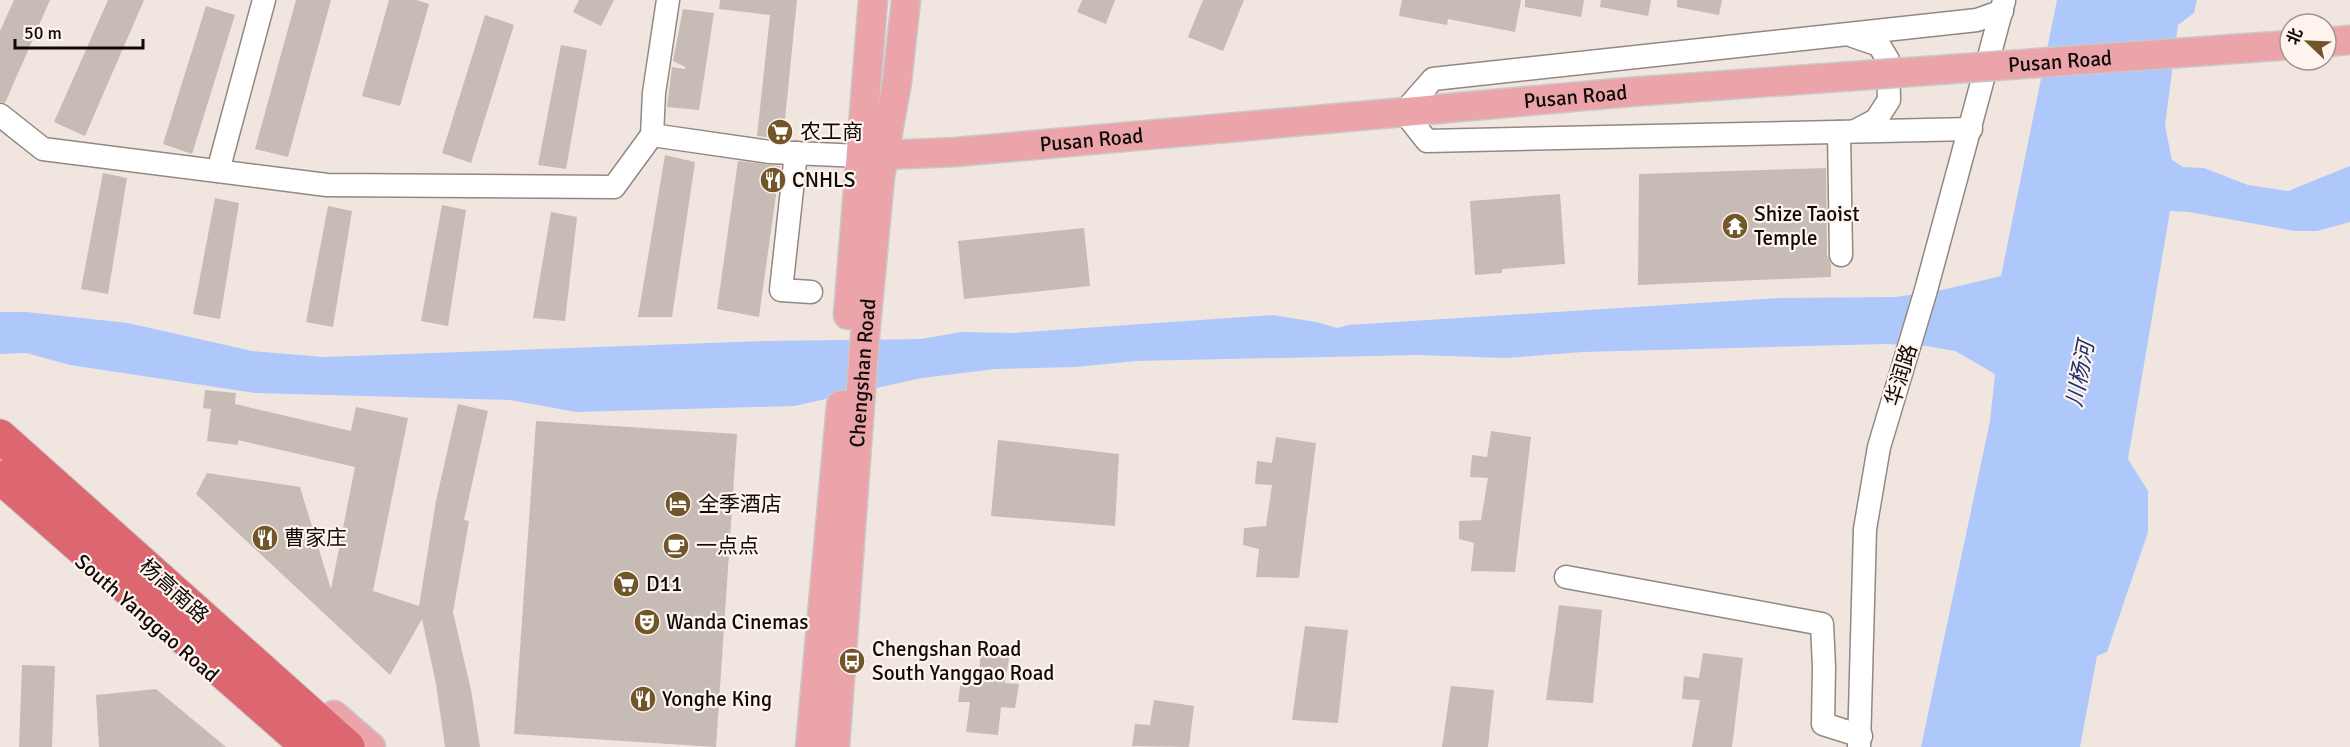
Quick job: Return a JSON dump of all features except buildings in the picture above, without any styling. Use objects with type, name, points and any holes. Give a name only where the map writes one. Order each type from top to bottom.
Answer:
[{"type":"highway","name":"杨高南路","points":[[0,436],[348,747]]},
{"type":"highway","name":"杨高南路","points":[[3,493],[308,747]]},
{"type":"main road","name":"Chengshan Road","points":[[810,747],[849,420],[856,336],[880,177],[872,155],[873,0]]},
{"type":"main road","name":"Chengshan Road","points":[[872,155],[897,82],[906,0]]},
{"type":"main road","name":"Pusan Road","points":[[872,155],[956,152],[1629,92],[2278,46]]},
{"type":"main road","name":"Chengshan Road","points":[[835,747],[849,420]]},
{"type":"main road","points":[[0,422],[371,747]]},
{"type":"main road","name":"South Yanggao Road","points":[[3,493],[293,747]]},
{"type":"street","points":[[218,171],[264,0]]},
{"type":"street","points":[[0,115],[43,149],[327,184],[614,187],[652,135],[654,93],[668,0]]},
{"type":"street","points":[[1971,129],[1427,141],[1404,112],[1433,79],[1977,20],[2003,6]]},
{"type":"street","name":"华润路","points":[[1860,742],[1865,529],[1879,447],[1926,290],[2003,6]]},
{"type":"street","points":[[1846,132],[1876,120],[1889,100],[1888,60],[1879,45],[1847,34]]},
{"type":"street","points":[[1841,255],[1846,132]]},
{"type":"street","points":[[652,135],[722,147],[796,153],[872,155]]},
{"type":"street","points":[[796,153],[781,290],[811,292]]},
{"type":"street","points":[[1566,577],[1822,624],[1824,723],[1860,742]]},
{"type":"water","name":"川杨河","points":[[2057,0],[2197,0],[2194,13],[2178,25],[2165,126],[2172,160],[2183,167],[2204,168],[2248,185],[2288,191],[2350,166],[2350,222],[2317,231],[2295,231],[2189,212],[2170,211],[2128,459],[2148,491],[2148,532],[2107,652],[2097,656],[2080,747],[1921,747],[1990,421],[1995,374],[1955,351],[1927,346],[1887,344],[1583,352],[1505,358],[1418,355],[1136,361],[1075,367],[995,369],[922,378],[794,406],[576,412],[510,400],[255,393],[70,365],[26,353],[0,354],[0,312],[26,312],[128,323],[252,351],[324,357],[765,341],[921,339],[961,332],[1014,333],[1273,315],[1338,328],[1348,325],[1779,298],[1895,297],[1942,290],[2001,276]]},
{"type":"place","name":"农工商","points":[[780,132]]},
{"type":"place","name":"CNHLS","points":[[773,180]]},
{"type":"place","name":"Shize Taoist Temple","points":[[1735,226]]},
{"type":"place","name":"全季酒店","points":[[678,504]]},
{"type":"place","name":"曹家庄","points":[[265,538]]},
{"type":"place","name":"一点点","points":[[676,546]]},
{"type":"place","name":"D11","points":[[626,584]]},
{"type":"place","name":"Wanda Cinemas","points":[[647,622]]},
{"type":"place","name":"Chengshan Road South Yanggao Road","points":[[852,661]]},
{"type":"place","name":"Yonghe King","points":[[643,699]]}]
